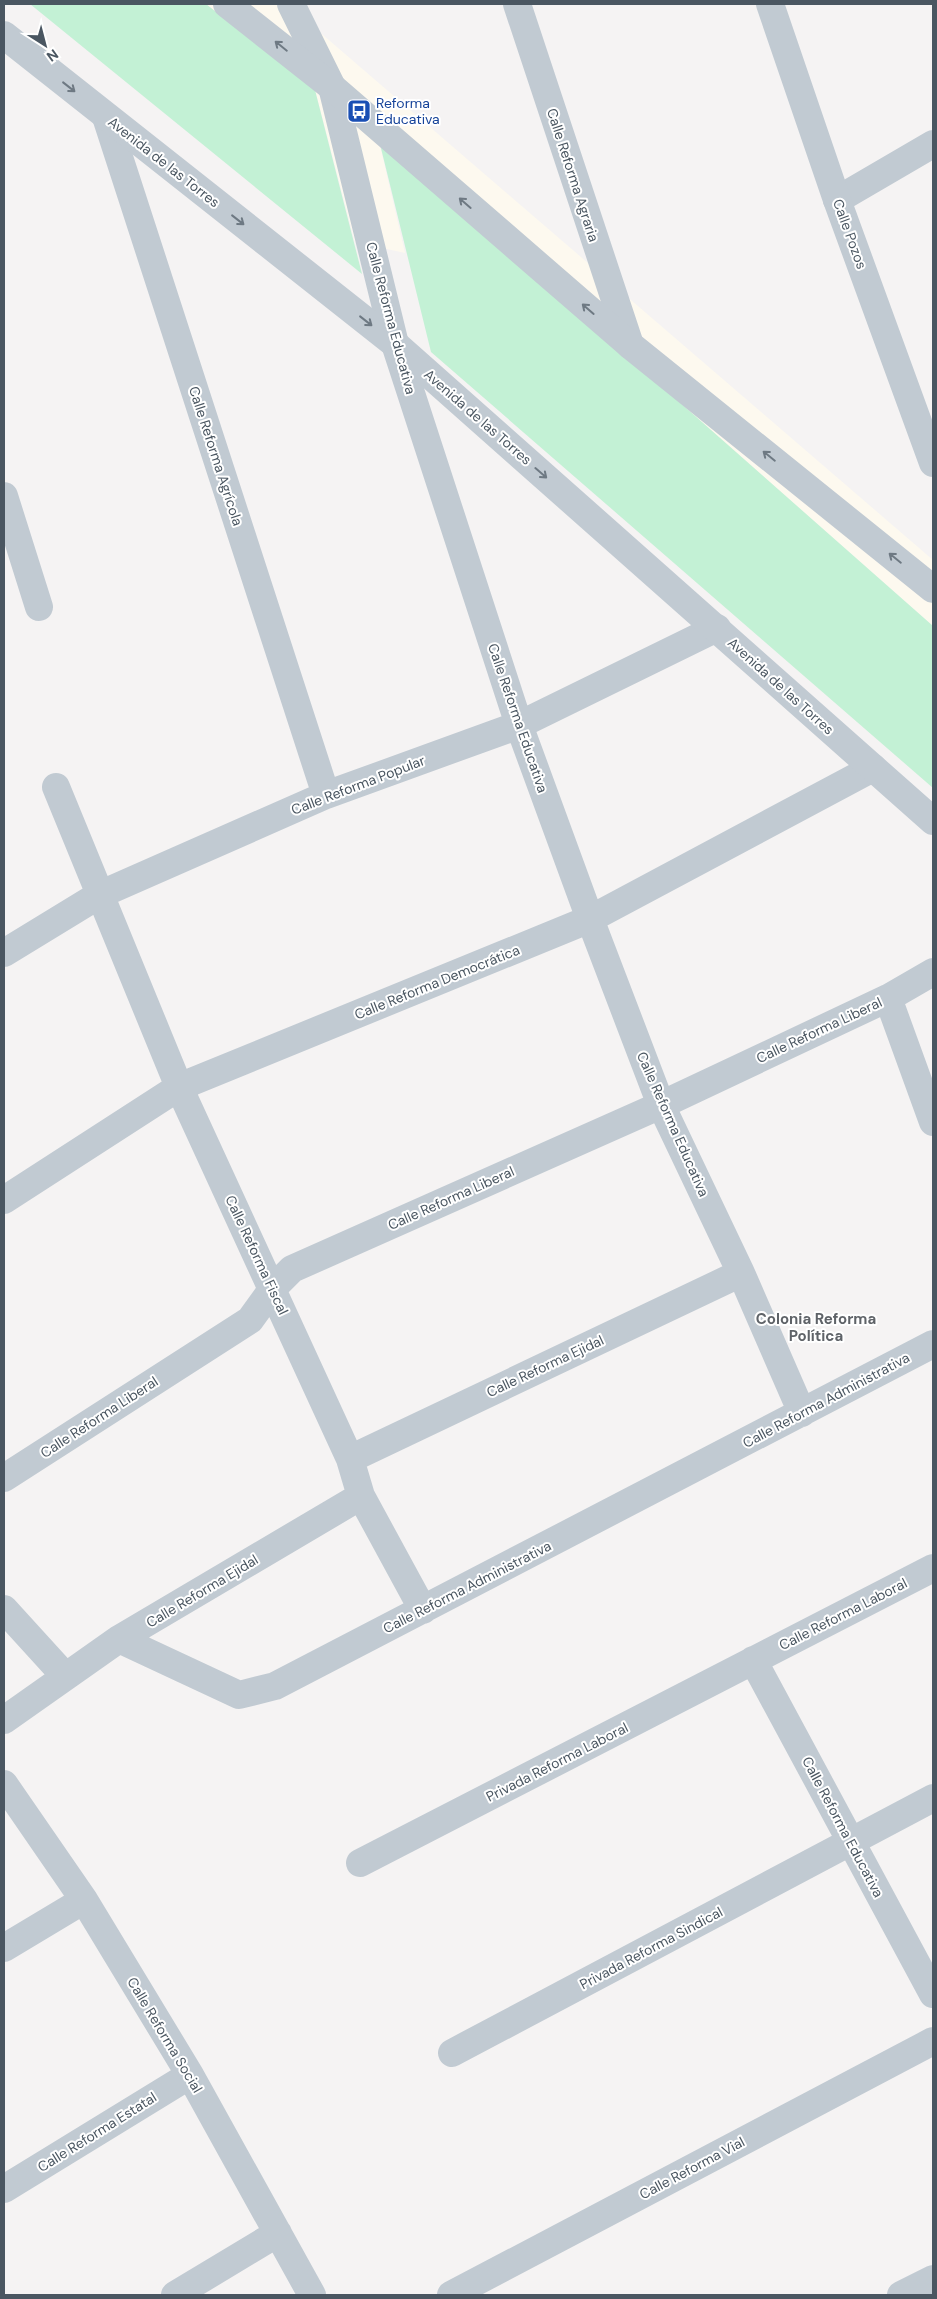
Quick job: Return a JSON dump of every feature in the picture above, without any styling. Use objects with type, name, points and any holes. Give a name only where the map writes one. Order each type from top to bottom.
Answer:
[{"type":"street","points":[[227,4],[332,87],[630,345],[933,589]]},
{"type":"street","name":"Calle Reforma Educativa","points":[[291,4],[332,87],[395,344],[519,724],[590,919],[661,1105],[741,1273],[802,1413]]},
{"type":"street","name":"Calle Reforma Agraria","points":[[516,4],[630,345]]},
{"type":"street","name":"Calle Pozos","points":[[770,4],[838,200],[933,463]]},
{"type":"street","name":"Avenida de las Torres","points":[[4,35],[395,344],[933,821]]},
{"type":"street","name":"Calle Reforma Agrícola","points":[[106,116],[326,795]]},
{"type":"street","points":[[838,200],[933,144]]},
{"type":"street","points":[[4,496],[39,607]]},
{"type":"street","name":"Calle Reforma Popular","points":[[4,953],[99,895],[326,795],[519,724],[717,628]]},
{"type":"street","name":"Calle Reforma Democrática","points":[[4,1200],[179,1087],[590,919],[874,768]]},
{"type":"street","name":"Calle Reforma Fiscal","points":[[56,787],[179,1087],[350,1459],[362,1496],[423,1610]]},
{"type":"street","name":"Calle Reforma Liberal","points":[[4,1478],[250,1320],[273,1288],[292,1268],[661,1105],[888,998],[933,972]]},
{"type":"street","points":[[888,998],[933,1122]]},
{"type":"street","name":"Calle Reforma Ejidal","points":[[350,1459],[741,1273]]},
{"type":"street","name":"Calle Reforma Administrativa","points":[[119,1639],[239,1695],[275,1686],[933,1344]]},
{"type":"street","name":"Calle Reforma Ejidal","points":[[119,1639],[362,1496]]},
{"type":"street","name":"Calle Reforma Laboral","points":[[753,1660],[933,1568]]},
{"type":"street","points":[[4,1609],[66,1676]]},
{"type":"street","points":[[4,1720],[119,1639]]},
{"type":"street","name":"Calle Reforma Educativa","points":[[753,1660],[933,1994]]},
{"type":"street","name":"Privada Reforma Laboral","points":[[360,1863],[753,1660]]},
{"type":"street","name":"Calle Reforma Social","points":[[4,1784],[84,1900],[190,2075],[312,2295]]},
{"type":"street","name":"Privada Reforma Sindical","points":[[452,2053],[933,1798]]},
{"type":"street","points":[[4,1948],[84,1900]]},
{"type":"street","name":"Calle Reforma Vial","points":[[450,2295],[933,2041]]},
{"type":"street","name":"Calle Reforma Estatal","points":[[4,2189],[190,2075]]},
{"type":"street","points":[[175,2295],[278,2233]]},
{"type":"street","points":[[901,2295],[933,2278]]},
{"type":"shaded area","points":[[206,4],[287,4],[933,560],[933,626],[378,137],[405,253],[355,242],[315,90]]},
{"type":"green space","points":[[30,4],[206,4],[315,90],[362,274]]},
{"type":"green space","points":[[378,136],[933,626],[933,788],[431,352]]},
{"type":"place","name":"Reforma Educativa","points":[[359,111]]},
{"type":"district","name":"Colonia Reforma Política","points":[[816,1328]]}]
